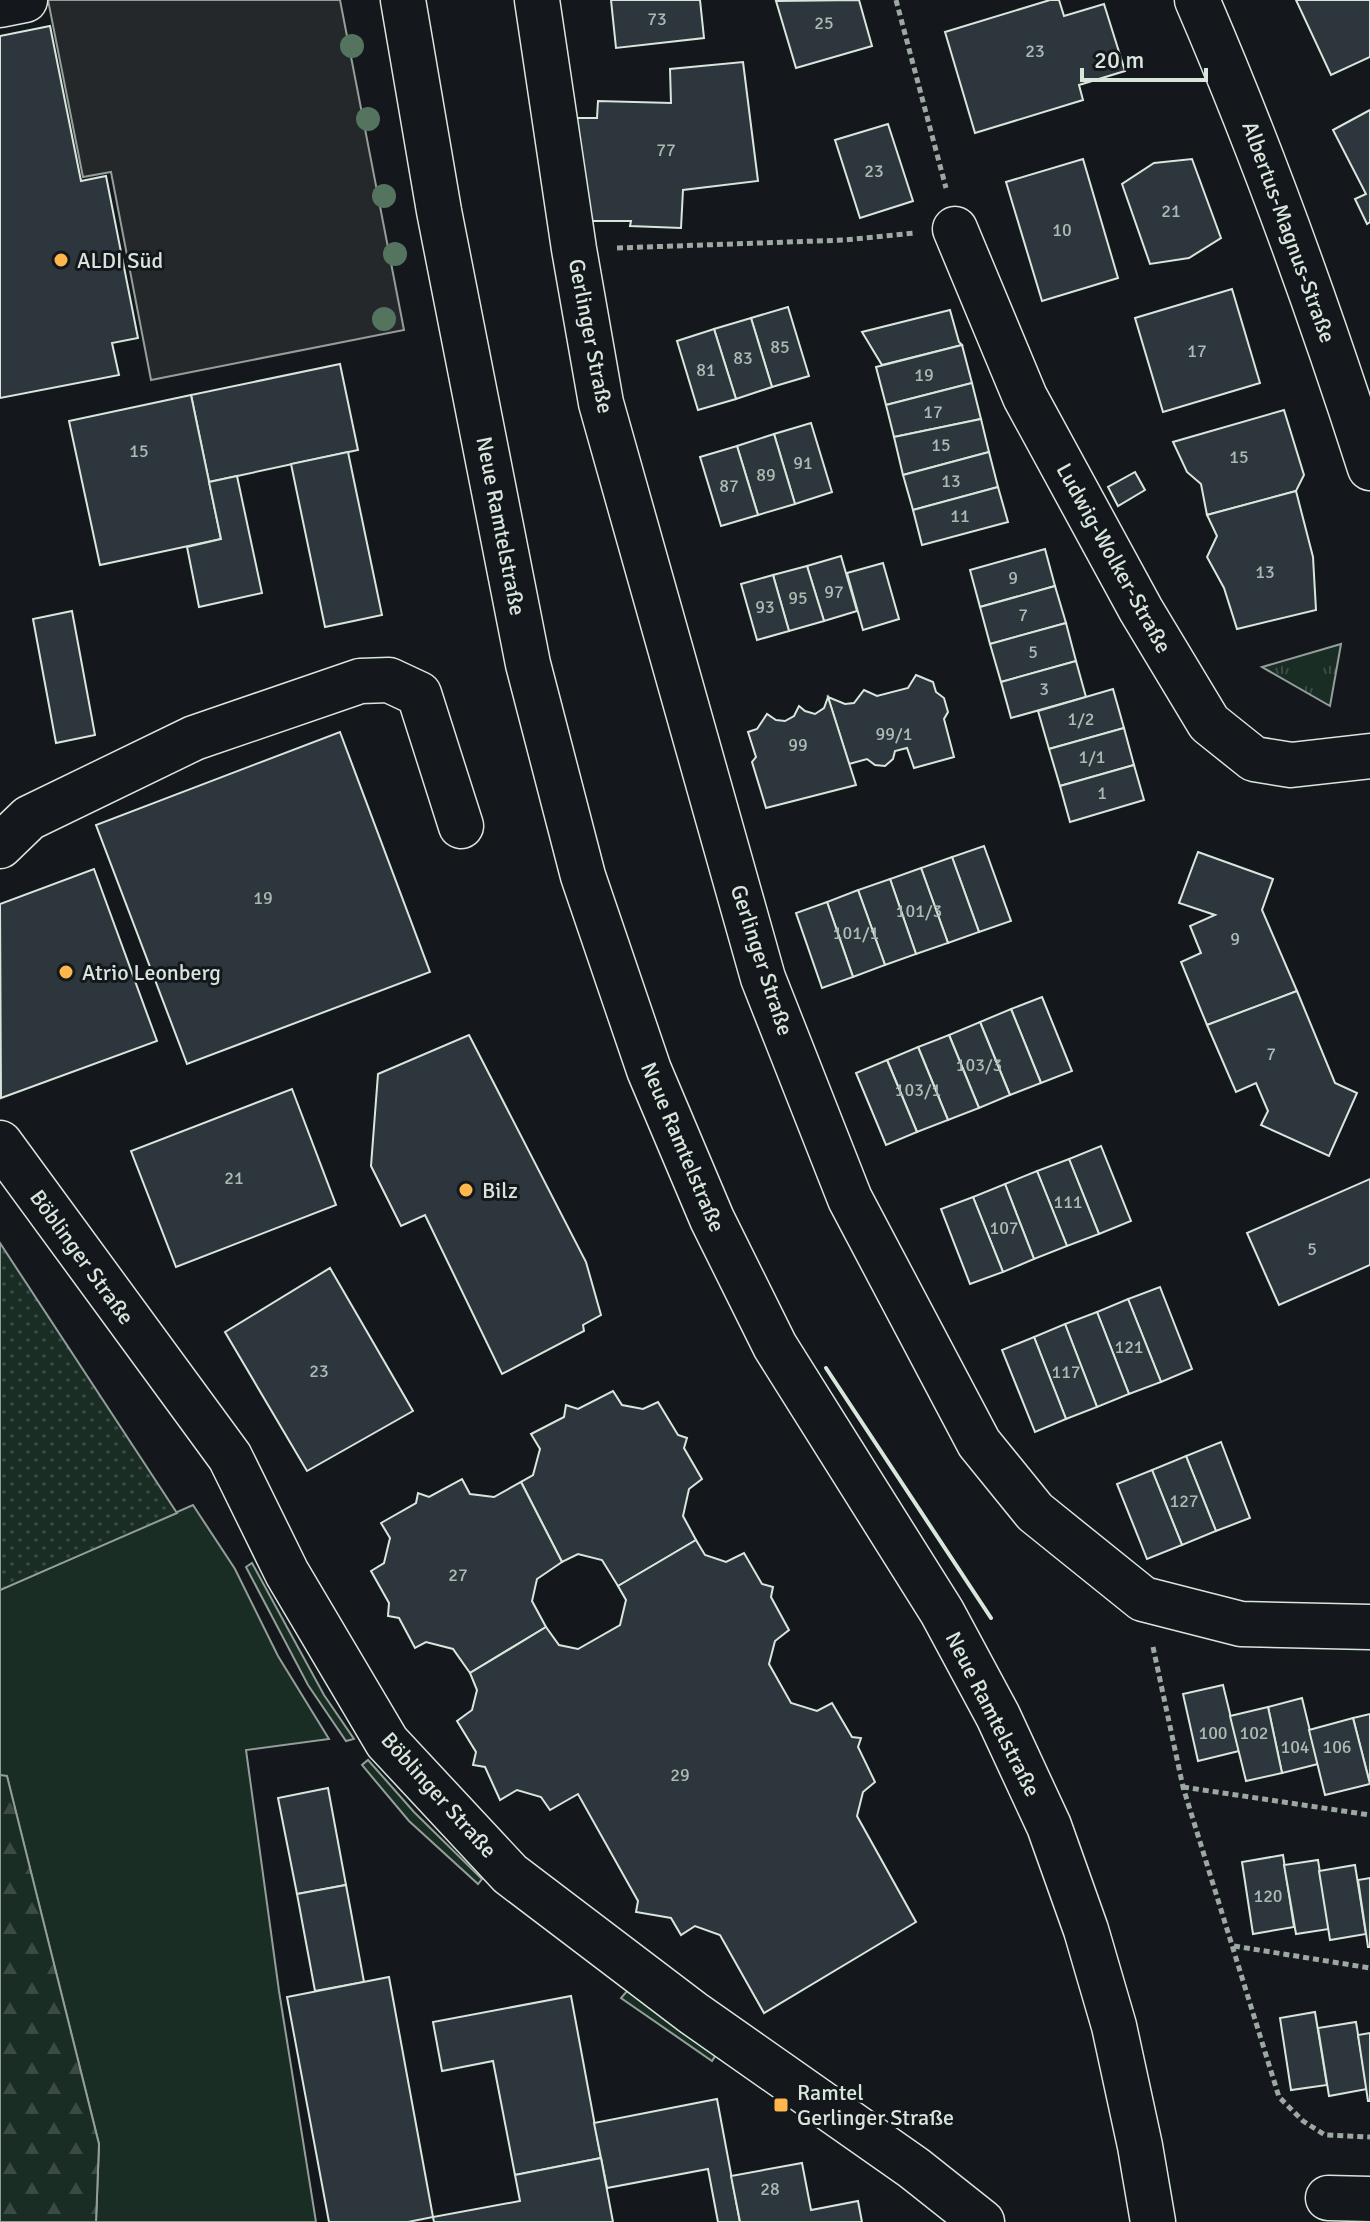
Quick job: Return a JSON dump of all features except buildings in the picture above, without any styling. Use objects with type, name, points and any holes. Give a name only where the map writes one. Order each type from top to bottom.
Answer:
[{"type":"street","points":[[0,5],[25,0]]},
{"type":"street","name":"Neue Ramtelstraße","points":[[403,0],[439,211],[528,664],[588,891],[649,1070],[712,1219],[775,1346],[942,1612],[998,1716],[1049,1826],[1086,1930],[1114,2026],[1153,2222]]},
{"type":"street","name":"Gerlinger Straße","points":[[537,0],[574,249],[601,403],[759,963],[850,1199],[979,1443],[1035,1512],[1143,1599],[1241,1624],[1370,1627]]},
{"type":"street","name":"Albertus-Magnus-Straße","points":[[1197,0],[1243,106],[1334,356],[1370,468]]},
{"type":"street","name":"Ludwig-Wolker-Straße","points":[[955,229],[1025,397],[1141,610],[1209,723],[1254,759],[1291,765],[1370,756]]},
{"type":"street","points":[[0,846],[29,818],[194,738],[360,681],[389,680],[419,694],[461,826]]},
{"type":"street","name":"Böblinger Straße","points":[[0,1143],[230,1457],[287,1573],[387,1742],[510,1874],[693,2013],[914,2168],[982,2222]]},
{"type":"path","points":[[896,0],[955,229]]},
{"type":"path","points":[[574,249],[845,240],[906,234]]},
{"type":"path","points":[[1143,1599],[1183,1787],[1279,2097],[1303,2121],[1325,2135],[1370,2137]]},
{"type":"path","points":[[1183,1787],[1370,1815]]},
{"type":"path","points":[[1234,1946],[1370,1968]]},
{"type":"green space","points":[[1341,644],[1330,706],[1262,667]]},
{"type":"green space","points":[[0,1243],[177,1513],[0,1590]]},
{"type":"green space","points":[[193,1505],[235,1569],[278,1656],[329,1739],[246,1750],[279,1991],[316,2222],[96,2222],[99,2144],[7,1777],[0,1775],[0,1590]]},
{"type":"green space","points":[[252,1563],[324,1695],[354,1739],[346,1741],[308,1685],[246,1567]]},
{"type":"green space","points":[[368,1760],[414,1812],[482,1879],[478,1884],[409,1821],[362,1765]]},
{"type":"green space","points":[[0,1775],[7,1776],[99,2144],[96,2222],[0,2222]]},
{"type":"green space","points":[[627,1991],[717,2053],[712,2061],[621,1998]]},
{"type":"shaded area","points":[[48,0],[340,0],[404,330],[151,380],[111,172],[83,177]]},
{"type":"wall","points":[[826,1368],[991,1618]]},
{"type":"place","name":"ALDI Süd","points":[[61,260]]},
{"type":"place","name":"Atrio Leonberg","points":[[66,972]]},
{"type":"place","name":"Bilz","points":[[466,1190]]},
{"type":"place","name":"Ramtel Gerlinger Straße","points":[[781,2105]]}]
